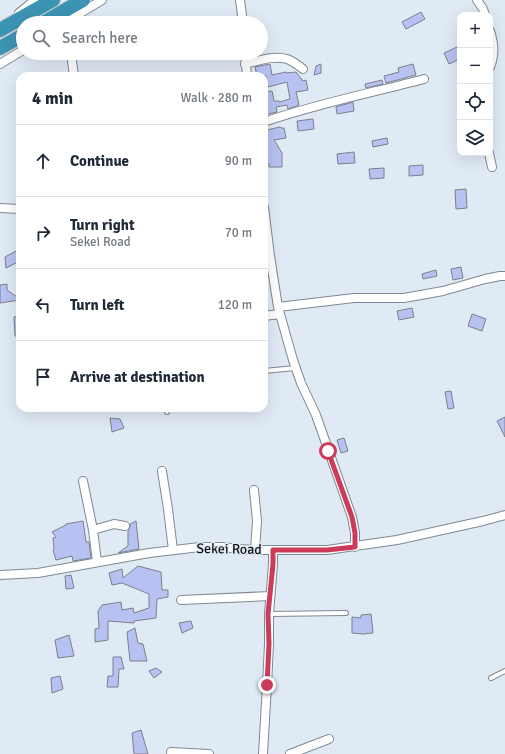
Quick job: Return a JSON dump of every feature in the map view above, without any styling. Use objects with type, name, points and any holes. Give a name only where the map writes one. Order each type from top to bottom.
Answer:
[{"type":"highway","points":[[24,16],[52,0]]},
{"type":"highway","points":[[55,16],[83,0]]},
{"type":"highway","points":[[0,30],[16,21]]},
{"type":"highway","points":[[0,48],[16,39]]},
{"type":"street","points":[[16,16],[35,0]]},
{"type":"street","points":[[76,16],[102,0]]},
{"type":"street","points":[[240,0],[242,16]]},
{"type":"street","points":[[477,0],[484,12]]},
{"type":"street","points":[[0,30],[16,16]]},
{"type":"street","points":[[493,42],[493,60]]},
{"type":"street","points":[[0,64],[16,54]]},
{"type":"street","points":[[268,58],[287,59],[303,69]]},
{"type":"street","points":[[72,60],[73,72]]},
{"type":"street","points":[[245,60],[246,72]]},
{"type":"street","points":[[245,64],[260,60]]},
{"type":"street","points":[[268,121],[332,102],[424,79]]},
{"type":"street","points":[[490,156],[492,167]]},
{"type":"street","points":[[0,208],[16,209]]},
{"type":"street","points":[[268,240],[279,310],[296,368],[320,426],[352,517],[355,533],[355,547]]},
{"type":"street","points":[[268,314],[279,310],[354,298],[404,298],[443,291],[485,279],[505,276]]},
{"type":"street","points":[[162,471],[173,550]]},
{"type":"street","points":[[83,481],[93,530],[97,562]]},
{"type":"street","points":[[254,490],[257,521],[255,550]]},
{"type":"street","name":"Sekei Road","points":[[0,576],[38,573],[149,553],[200,547],[222,546],[255,550],[327,550],[355,547],[397,540],[447,528],[482,522],[505,515]]},
{"type":"street","points":[[93,530],[114,524],[125,526]]},
{"type":"street","points":[[262,754],[269,644],[268,614],[273,550]]},
{"type":"street","points":[[181,600],[270,596]]},
{"type":"street","points":[[290,754],[329,739]]},
{"type":"street","points":[[171,752],[209,754]]},
{"type":"lane","points":[[268,372],[296,368]]},
{"type":"lane","points":[[268,614],[346,613]]},
{"type":"lane","points":[[491,678],[505,671]]},
{"type":"building","points":[[421,12],[425,19],[406,29],[402,22]]},
{"type":"building","points":[[457,47],[457,60],[449,64],[444,53]]},
{"type":"building","points":[[270,64],[272,75],[286,72],[296,72],[303,81],[306,80],[308,90],[296,92],[299,105],[288,109],[287,105],[276,107],[277,112],[268,114],[268,92],[272,91],[274,101],[279,102],[290,99],[287,82],[268,87],[268,72],[256,72],[255,67]]},
{"type":"building","points":[[321,64],[321,73],[314,75],[316,66]]},
{"type":"building","points":[[413,64],[416,75],[386,83],[384,76],[399,72],[398,68]]},
{"type":"building","points":[[382,80],[383,84],[366,88],[365,84]]},
{"type":"building","points":[[353,102],[354,111],[337,114],[336,107]]},
{"type":"building","points":[[313,119],[314,129],[298,131],[297,121]]},
{"type":"building","points":[[280,127],[284,128],[286,138],[274,140],[282,153],[282,167],[269,167],[268,130]]},
{"type":"building","points":[[387,138],[388,144],[373,147],[372,141]]},
{"type":"building","points":[[354,152],[355,163],[338,164],[337,154]]},
{"type":"building","points":[[423,165],[423,175],[409,176],[409,166]]},
{"type":"building","points":[[384,168],[384,178],[370,179],[369,169]]},
{"type":"building","points":[[466,189],[467,208],[456,209],[455,190]]},
{"type":"building","points":[[16,251],[16,263],[6,268],[5,257]]},
{"type":"building","points":[[461,267],[463,278],[453,280],[451,269]]},
{"type":"building","points":[[436,270],[437,276],[423,279],[422,274]]},
{"type":"building","points":[[7,284],[7,290],[16,296],[16,301],[0,303],[0,285]]},
{"type":"building","points":[[412,308],[414,317],[399,320],[397,311]]},
{"type":"building","points":[[472,314],[486,319],[482,331],[468,326]]},
{"type":"building","points":[[14,317],[16,317],[16,336],[15,336]]},
{"type":"building","points":[[451,391],[454,408],[448,409],[445,392]]},
{"type":"building","points":[[505,417],[505,437],[497,421]]},
{"type":"building","points":[[110,418],[120,419],[124,428],[112,432]]},
{"type":"building","points":[[344,438],[348,451],[341,453],[337,440]]},
{"type":"building","points":[[83,521],[86,542],[89,542],[91,558],[73,561],[72,556],[56,560],[53,550],[53,538],[56,537],[52,532],[66,524]]},
{"type":"building","points":[[136,521],[139,549],[118,553],[128,546],[128,531],[130,524]]},
{"type":"building","points":[[138,566],[161,572],[162,590],[168,590],[168,597],[157,599],[156,618],[134,621],[134,623],[108,621],[108,640],[95,642],[95,629],[99,628],[98,611],[102,605],[121,602],[122,610],[133,608],[134,613],[149,608],[149,594],[122,583],[112,585],[109,573],[122,569],[123,578]]},
{"type":"building","points":[[71,575],[74,588],[66,589],[65,576]]},
{"type":"building","points":[[371,614],[373,633],[352,633],[352,617],[361,618],[361,615]]},
{"type":"building","points":[[191,621],[193,628],[182,633],[179,623]]},
{"type":"building","points":[[135,628],[138,643],[143,644],[147,661],[130,661],[127,632]]},
{"type":"building","points":[[69,635],[74,656],[58,658],[55,640]]},
{"type":"building","points":[[113,657],[121,657],[124,669],[119,669],[118,687],[107,687],[108,676],[113,676]]},
{"type":"building","points":[[156,668],[162,672],[154,678],[149,671]]},
{"type":"building","points":[[60,676],[63,689],[52,693],[51,678]]},
{"type":"building","points":[[141,730],[148,754],[134,754],[132,733]]},
{"type":"route","points":[[267,685],[269,644],[268,614],[273,550],[305,551],[355,547],[355,533],[352,517],[328,451]]}]
